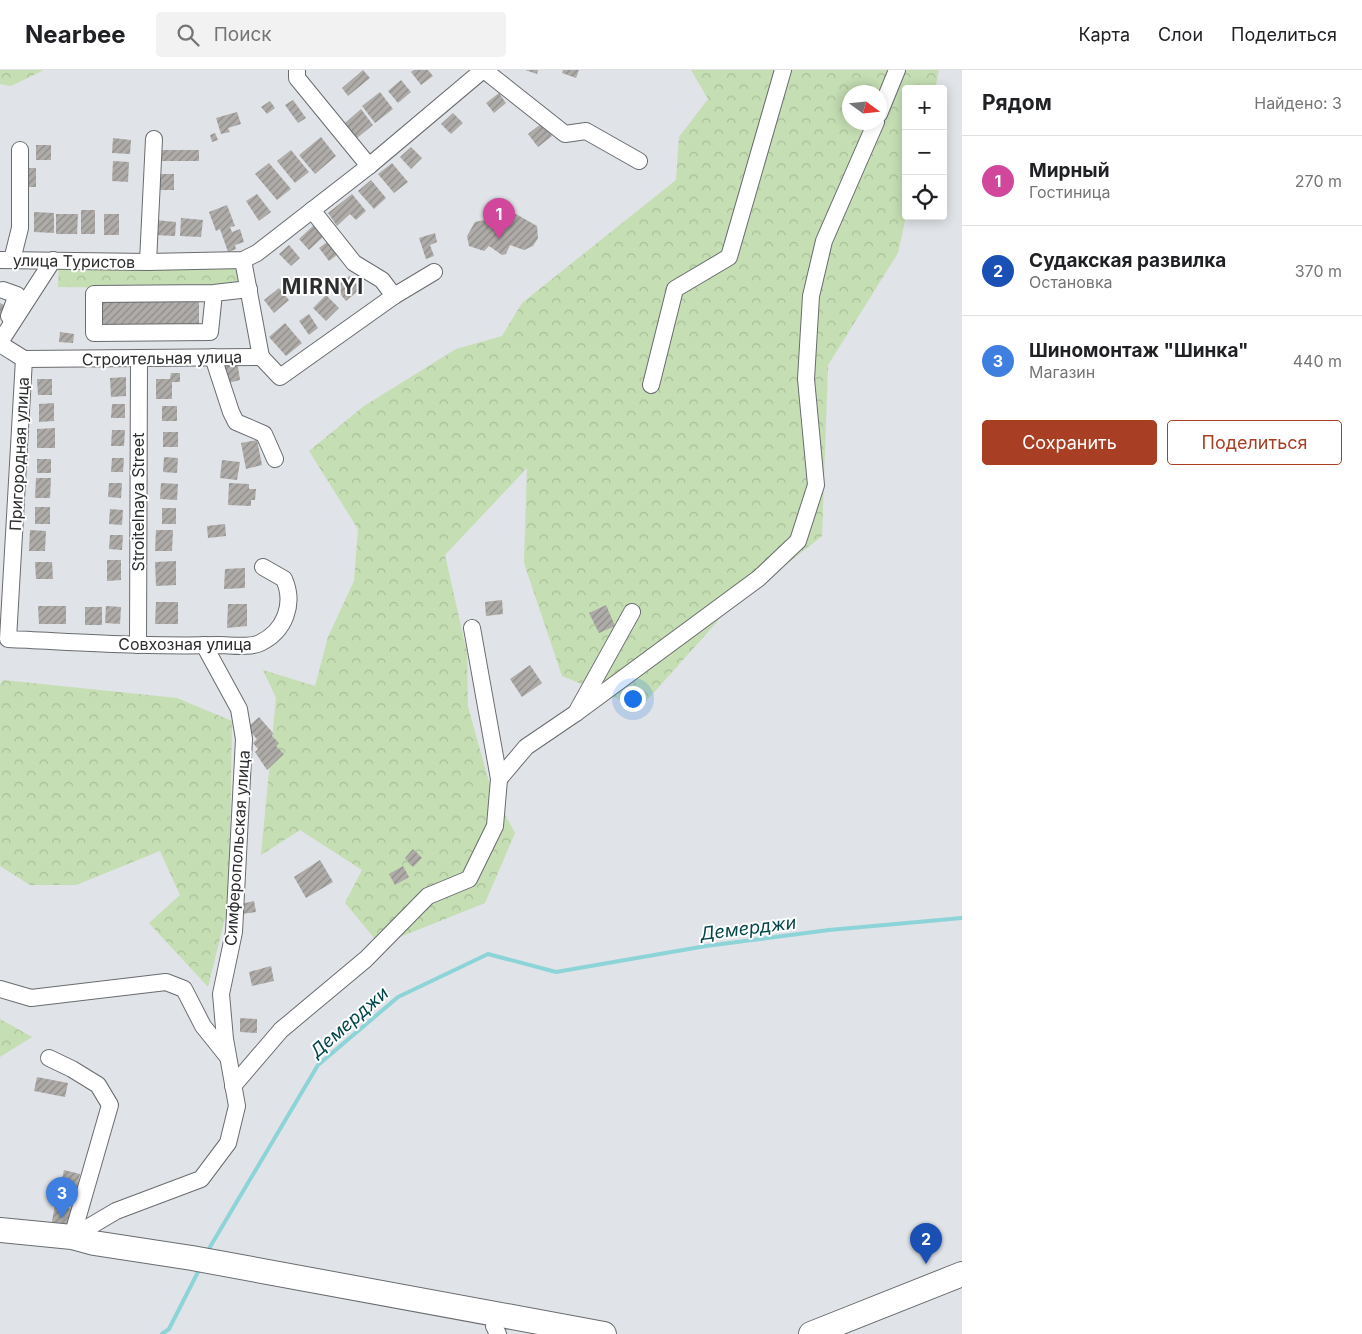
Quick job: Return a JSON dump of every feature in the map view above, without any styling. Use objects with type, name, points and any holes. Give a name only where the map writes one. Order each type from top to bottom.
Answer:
[{"type":"highway","points":[[0,1230],[72,1237],[201,1264],[604,1334]]},
{"type":"highway","points":[[0,1243],[40,1243],[201,1264],[333,1298],[496,1330],[539,1334]]},
{"type":"highway","points":[[811,1334],[962,1274]]},
{"type":"street","points":[[483,70],[565,134],[586,131],[639,161]]},
{"type":"street","name":"улица Туристов","points":[[6,260],[148,262],[243,260],[257,253],[369,166],[483,70]]},
{"type":"street","points":[[651,385],[675,289],[729,257],[783,70]]},
{"type":"street","points":[[887,97],[898,70]]},
{"type":"street","points":[[297,74],[369,166]]},
{"type":"street","points":[[499,779],[526,747],[759,578],[798,541],[816,485],[806,379],[810,296],[824,241],[873,130]]},
{"type":"street","name":"улица Туристов","points":[[148,262],[154,138]]},
{"type":"street","points":[[6,260],[20,228],[20,150]]},
{"type":"street","points":[[312,210],[354,263],[382,280],[394,296]]},
{"type":"street","points":[[0,342],[53,260]]},
{"type":"street","name":"Строительная улица","points":[[24,359],[261,357],[243,260]]},
{"type":"street","points":[[261,357],[280,377],[394,296],[434,272]]},
{"type":"street","points":[[214,293],[210,332],[94,333],[94,294],[214,293],[249,289]]},
{"type":"street","points":[[0,342],[17,295],[3,290]]},
{"type":"street","points":[[0,342],[24,359]]},
{"type":"street","points":[[213,357],[236,422],[264,434],[276,459]]},
{"type":"street","name":"Stroitelnaya Street","points":[[138,645],[140,358]]},
{"type":"street","name":"Пригородная улица","points":[[8,640],[24,359]]},
{"type":"street","name":"Совхозная улица","points":[[8,640],[138,645],[204,646],[259,644],[282,626],[287,616],[289,589],[284,579],[264,568]]},
{"type":"street","points":[[576,712],[632,612]]},
{"type":"street","points":[[233,1086],[281,1030],[366,959],[428,896],[469,879],[495,826],[499,779],[472,628]]},
{"type":"street","name":"Симферопольская улица","points":[[72,1237],[116,1211],[201,1179],[228,1143],[237,1106],[228,1058],[221,994],[234,932],[244,739],[239,709],[204,646]]},
{"type":"street","name":"Симферопольская улица","points":[[0,989],[31,998],[166,982],[184,989],[203,1026],[228,1058]]},
{"type":"street","points":[[48,1058],[72,1069],[98,1085],[110,1105],[72,1237]]},
{"type":"green space","points":[[0,70],[44,70],[11,86],[0,84]]},
{"type":"green space","points":[[691,70],[939,70],[936,85],[902,85],[902,220],[905,220],[898,253],[828,365],[822,536],[725,613],[640,708],[562,676],[524,563],[527,468],[445,555],[467,653],[468,707],[491,789],[515,833],[485,903],[380,945],[345,903],[362,870],[300,830],[261,855],[276,698],[263,670],[315,686],[328,637],[354,581],[358,529],[309,451],[364,406],[456,349],[502,336],[522,303],[676,180],[679,137],[708,99]]},
{"type":"green space","points":[[59,263],[235,266],[240,289],[58,287]]},
{"type":"green space","points":[[3,680],[177,698],[232,721],[229,902],[208,987],[149,923],[180,895],[160,851],[76,885],[30,885],[0,866],[0,684]]},
{"type":"green space","points":[[0,1019],[32,1037],[0,1057]]},
{"type":"building","points":[[363,70],[370,78],[348,96],[342,88]]},
{"type":"building","points":[[414,70],[428,70],[433,76],[421,85],[411,72]]},
{"type":"building","points":[[525,70],[538,70],[537,74]]},
{"type":"building","points":[[563,70],[579,70],[576,78],[562,73]]},
{"type":"building","points":[[401,80],[411,92],[398,103],[388,91]]},
{"type":"building","points":[[380,92],[393,109],[375,123],[362,106]]},
{"type":"building","points":[[499,93],[506,103],[494,113],[486,103]]},
{"type":"building","points":[[293,100],[306,118],[298,123],[285,105]]},
{"type":"building","points":[[270,101],[275,108],[267,114],[261,107]]},
{"type":"building","points":[[361,109],[373,125],[357,138],[345,123]]},
{"type":"building","points":[[237,112],[241,124],[228,128],[230,132],[221,134],[216,118]]},
{"type":"building","points":[[453,113],[463,123],[451,134],[441,124]]},
{"type":"building","points":[[542,123],[552,136],[538,147],[528,134]]},
{"type":"building","points":[[215,133],[218,140],[212,142],[210,135]]},
{"type":"building","points":[[321,137],[336,156],[315,174],[299,155]]},
{"type":"building","points":[[113,138],[131,140],[130,154],[112,153]]},
{"type":"building","points":[[36,145],[51,145],[51,160],[36,160]]},
{"type":"building","points":[[411,147],[422,158],[411,169],[400,157]]},
{"type":"building","points":[[158,150],[199,150],[199,161],[158,161]]},
{"type":"building","points":[[291,150],[309,172],[295,183],[277,161]]},
{"type":"building","points":[[113,161],[129,162],[128,182],[112,181]]},
{"type":"building","points":[[269,163],[291,189],[277,200],[255,174]]},
{"type":"building","points":[[392,163],[408,182],[394,193],[378,174]]},
{"type":"building","points":[[29,168],[36,168],[36,187],[29,187]]},
{"type":"building","points":[[157,174],[174,174],[174,190],[157,190]]},
{"type":"building","points":[[371,180],[386,198],[374,209],[358,191]]},
{"type":"building","points":[[257,194],[271,212],[259,221],[246,201]]},
{"type":"building","points":[[352,194],[366,211],[356,220],[350,214],[337,226],[328,213]]},
{"type":"building","points":[[227,205],[235,226],[230,227],[232,232],[240,229],[244,242],[235,245],[236,249],[228,252],[220,229],[216,231],[209,212]]},
{"type":"building","points":[[81,210],[95,210],[95,234],[81,234]]},
{"type":"building","points":[[34,212],[54,213],[54,233],[34,232]]},
{"type":"building","points":[[505,213],[516,214],[537,226],[538,238],[533,246],[524,250],[510,245],[506,254],[502,255],[489,246],[484,251],[469,246],[467,236],[475,222],[489,219],[497,221]]},
{"type":"building","points":[[56,214],[78,214],[77,234],[56,234]]},
{"type":"building","points":[[104,214],[119,214],[119,235],[104,235]]},
{"type":"building","points":[[181,218],[203,220],[201,237],[180,236]]},
{"type":"building","points":[[155,220],[176,222],[175,236],[154,235]]},
{"type":"building","points":[[314,225],[324,236],[309,250],[299,239]]},
{"type":"building","points":[[435,233],[437,242],[430,245],[434,256],[426,259],[419,238]]},
{"type":"building","points":[[327,242],[337,255],[329,261],[319,248]]},
{"type":"building","points":[[289,245],[300,258],[291,266],[279,254]]},
{"type":"building","points":[[350,276],[360,289],[346,301],[335,287]]},
{"type":"building","points":[[279,288],[289,300],[274,313],[264,300]]},
{"type":"building","points":[[326,295],[339,308],[326,321],[313,308]]},
{"type":"building","points":[[100,298],[199,298],[199,326],[100,327]]},
{"type":"building","points":[[0,303],[6,306],[0,315]]},
{"type":"building","points":[[309,314],[318,328],[309,335],[299,321]]},
{"type":"building","points":[[285,323],[302,343],[286,356],[269,337]]},
{"type":"building","points":[[60,332],[74,334],[73,343],[59,342]]},
{"type":"building","points":[[237,360],[240,380],[224,384],[220,363]]},
{"type":"building","points":[[171,373],[180,373],[180,382],[172,382],[172,399],[156,399],[156,379],[170,379]]},
{"type":"building","points":[[126,377],[126,396],[111,397],[110,378]]},
{"type":"building","points":[[37,379],[52,379],[52,395],[38,395]]},
{"type":"building","points":[[54,403],[54,421],[39,422],[39,404]]},
{"type":"building","points":[[112,404],[125,404],[125,418],[111,418]]},
{"type":"building","points":[[162,406],[177,406],[177,421],[162,421]]},
{"type":"building","points":[[55,428],[55,448],[37,448],[37,429]]},
{"type":"building","points":[[112,430],[125,430],[124,446],[111,446]]},
{"type":"building","points":[[163,432],[178,432],[178,447],[163,447]]},
{"type":"building","points":[[257,440],[262,465],[246,469],[241,443]]},
{"type":"building","points":[[164,457],[178,458],[177,473],[163,472]]},
{"type":"building","points":[[112,458],[124,458],[123,472],[111,472]]},
{"type":"building","points":[[37,459],[51,459],[51,473],[37,473]]},
{"type":"building","points":[[222,460],[240,462],[237,480],[220,478]]},
{"type":"building","points":[[36,478],[51,478],[50,498],[35,498]]},
{"type":"building","points":[[109,483],[122,483],[121,498],[108,497]]},
{"type":"building","points":[[161,483],[178,484],[177,500],[160,499]]},
{"type":"building","points":[[229,483],[249,484],[249,489],[256,489],[255,500],[251,500],[251,506],[228,505]]},
{"type":"building","points":[[35,507],[50,507],[50,524],[35,524]]},
{"type":"building","points":[[162,508],[176,508],[176,524],[162,524]]},
{"type":"building","points":[[110,509],[123,510],[122,525],[109,524]]},
{"type":"building","points":[[225,524],[226,536],[208,538],[207,526]]},
{"type":"building","points":[[30,530],[46,531],[45,551],[29,551]]},
{"type":"building","points":[[156,530],[173,530],[172,551],[155,551]]},
{"type":"building","points":[[110,535],[123,535],[122,550],[109,549]]},
{"type":"building","points":[[107,560],[121,560],[121,580],[107,581]]},
{"type":"building","points":[[176,561],[176,585],[156,586],[155,562]]},
{"type":"building","points":[[35,562],[52,562],[53,579],[36,579]]},
{"type":"building","points":[[245,568],[245,588],[224,589],[225,569]]},
{"type":"building","points":[[502,600],[503,614],[486,616],[485,602]]},
{"type":"building","points":[[156,602],[178,602],[178,624],[155,624]]},
{"type":"building","points":[[228,604],[247,604],[247,626],[227,628]]},
{"type":"building","points":[[606,605],[615,626],[599,633],[589,613]]},
{"type":"building","points":[[38,606],[66,606],[66,624],[39,624]]},
{"type":"building","points":[[106,606],[121,607],[120,624],[105,623]]},
{"type":"building","points":[[85,607],[102,607],[102,625],[85,625]]},
{"type":"building","points":[[530,665],[542,683],[522,697],[510,679]]},
{"type":"building","points":[[259,717],[273,733],[272,736],[279,743],[276,746],[284,754],[267,770],[255,752],[258,749],[253,743],[257,739],[247,728]]},
{"type":"building","points":[[413,849],[422,858],[413,867],[405,858]]},
{"type":"building","points":[[320,860],[333,882],[306,898],[294,877]]},
{"type":"building","points":[[403,866],[409,877],[395,885],[389,874]]},
{"type":"building","points":[[254,901],[256,912],[242,914],[241,904]]},
{"type":"building","points":[[271,966],[274,981],[252,986],[249,972]]},
{"type":"building","points":[[240,1018],[257,1019],[257,1033],[240,1032]]},
{"type":"building","points":[[37,1077],[68,1083],[65,1097],[34,1091]]},
{"type":"building","points":[[64,1170],[80,1174],[74,1203],[57,1199]]},
{"type":"building","points":[[55,1206],[72,1209],[68,1229],[51,1226]]},
{"type":"waterway","name":"Демерджи","points":[[207,1252],[318,1065],[398,997],[488,954],[556,972],[706,946],[829,930],[962,918]]},
{"type":"waterway","name":"Демерджи","points":[[162,1334],[169,1329],[200,1268]]},
{"type":"place","name":"Мирный","points":[[499,239]]},
{"type":"place","name":"Шиномонтаж \"Шинка\"","points":[[62,1218]]},
{"type":"place","name":"Судакская развилка","points":[[926,1264]]},
{"type":"district","name":"MIRNYI","points":[[323,286]]}]
